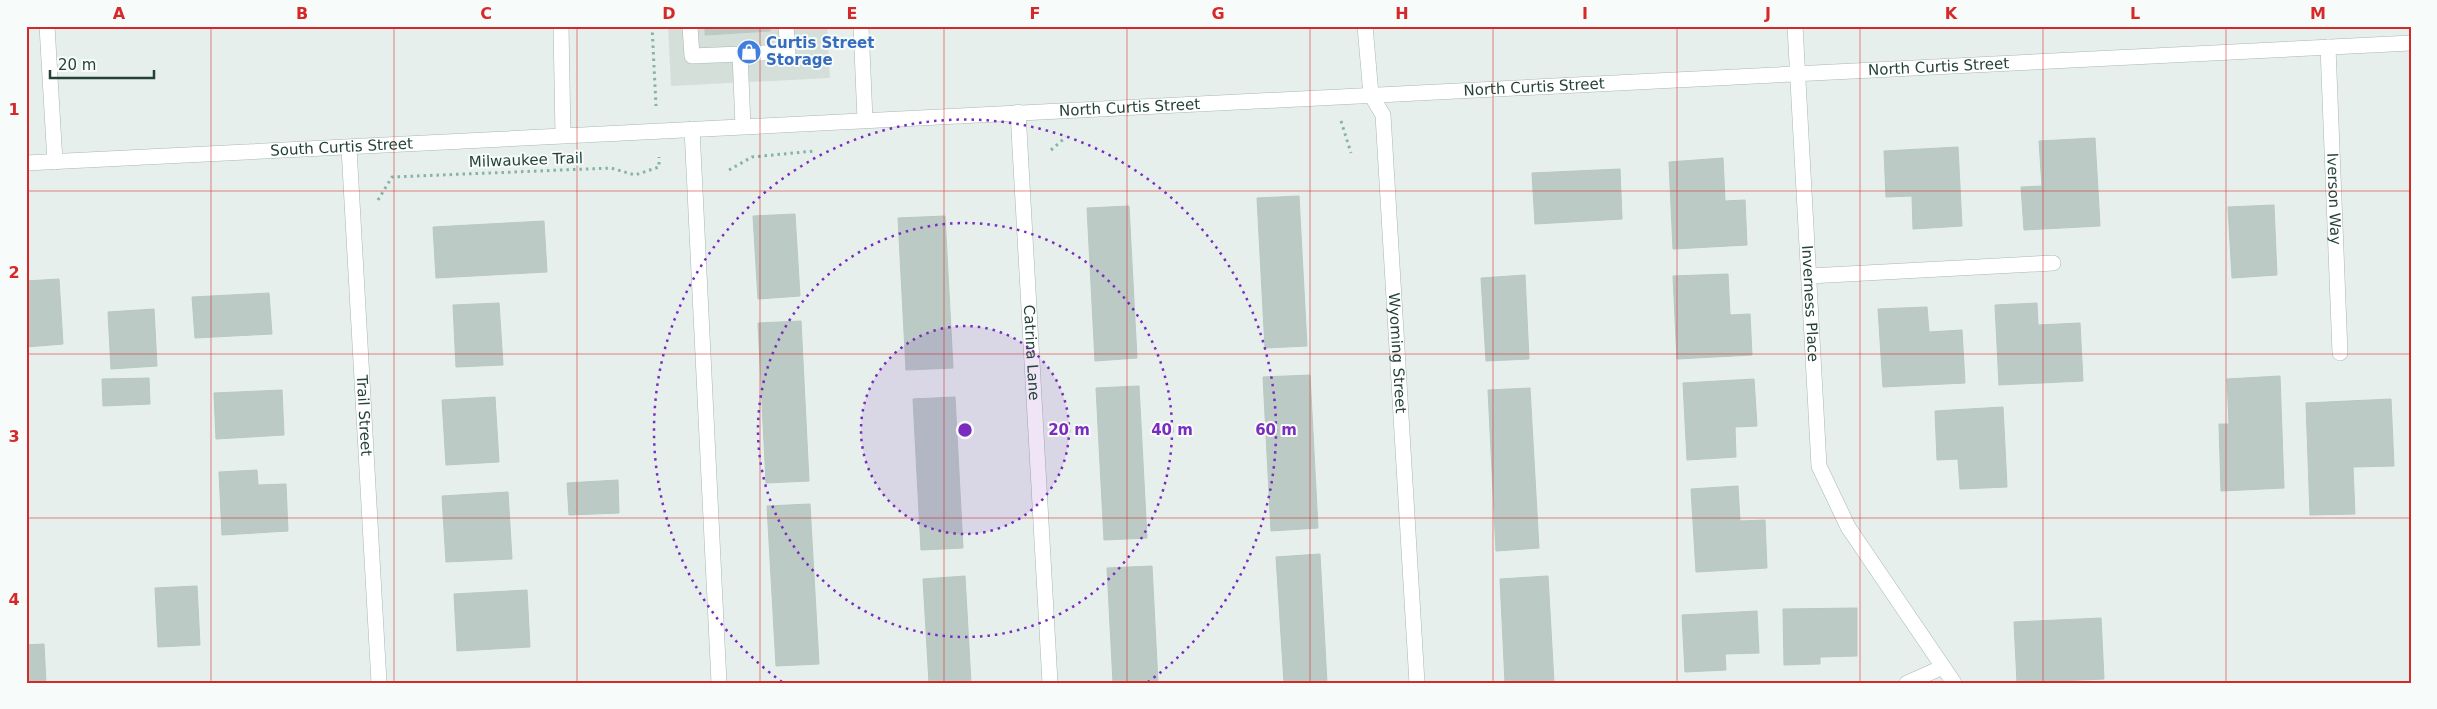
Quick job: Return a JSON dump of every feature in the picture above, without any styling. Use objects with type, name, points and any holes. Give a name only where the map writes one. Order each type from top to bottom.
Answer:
[{"type":"street","points":[[47,26],[55,162]]},
{"type":"street","points":[[561,26],[563,135]]},
{"type":"street","points":[[690,26],[692,56],[788,52],[786,26]]},
{"type":"street","points":[[861,26],[865,120]]},
{"type":"street","name":"Wyoming Street","points":[[1365,26],[1371,94],[1383,115],[1417,683]]},
{"type":"street","name":"Inverness Place","points":[[1795,26],[1819,466],[1848,527],[1954,683]]},
{"type":"street","name":"North Curtis Street","points":[[658,130],[2411,43]]},
{"type":"street","name":"Iverson Way","points":[[2328,47],[2340,353]]},
{"type":"street","points":[[740,54],[743,126]]},
{"type":"street","name":"Catrina Lane","points":[[1018,112],[1050,683]]},
{"type":"street","points":[[692,128],[719,683]]},
{"type":"street","name":"South Curtis Street","points":[[26,163],[350,148],[658,130]]},
{"type":"street","name":"Trail Street","points":[[350,148],[379,683]]},
{"type":"street","points":[[1809,276],[2053,263]]},
{"type":"street","points":[[1907,683],[1943,667]]},
{"type":"path","points":[[652,26],[655,97]]},
{"type":"path","points":[[1340,119],[1351,153]]},
{"type":"path","name":"Milwaukee Trail","points":[[392,177],[611,168],[635,175],[659,167]]},
{"type":"shaded area","name":"Curtis Street Storage","points":[[668,26],[827,26],[830,78],[671,86]]},
{"type":"building","points":[[705,26],[770,26],[770,31],[705,35]]},
{"type":"building","points":[[2095,138],[2100,226],[2024,230],[2021,187],[2042,186],[2039,141]]},
{"type":"building","points":[[1958,147],[1962,226],[1913,229],[1912,196],[1886,197],[1884,151]]},
{"type":"building","points":[[1723,158],[1725,201],[1745,200],[1747,245],[1673,249],[1669,162]]},
{"type":"building","points":[[1620,169],[1622,219],[1535,224],[1532,173]]},
{"type":"building","points":[[1299,196],[1307,346],[1265,348],[1257,198]]},
{"type":"building","points":[[2274,205],[2277,275],[2232,278],[2228,207]]},
{"type":"building","points":[[1129,206],[1137,358],[1095,361],[1087,208]]},
{"type":"building","points":[[795,214],[800,296],[758,299],[753,216]]},
{"type":"building","points":[[945,216],[953,368],[906,370],[898,218]]},
{"type":"building","points":[[544,221],[547,272],[436,278],[433,227]]},
{"type":"building","points":[[1728,274],[1730,315],[1750,314],[1752,355],[1677,359],[1673,276]]},
{"type":"building","points":[[1525,275],[1529,359],[1486,361],[1481,278]]},
{"type":"building","points":[[59,279],[63,344],[26,347],[26,281]]},
{"type":"building","points":[[269,293],[272,334],[195,338],[192,297]]},
{"type":"building","points":[[499,303],[503,365],[456,367],[453,305]]},
{"type":"building","points":[[2037,303],[2038,325],[2080,323],[2083,381],[1999,385],[1995,305]]},
{"type":"building","points":[[1927,307],[1929,332],[1962,330],[1965,383],[1883,387],[1878,309]]},
{"type":"building","points":[[154,309],[157,366],[111,369],[108,312]]},
{"type":"building","points":[[801,321],[809,481],[766,483],[758,323]]},
{"type":"building","points":[[1310,375],[1318,528],[1271,531],[1263,377]]},
{"type":"building","points":[[2280,376],[2284,488],[2221,491],[2219,424],[2229,424],[2227,379]]},
{"type":"building","points":[[149,378],[150,404],[103,406],[102,379]]},
{"type":"building","points":[[1754,379],[1757,426],[1735,427],[1736,457],[1687,460],[1683,383]]},
{"type":"building","points":[[1139,386],[1147,538],[1104,540],[1096,388]]},
{"type":"building","points":[[1530,388],[1539,548],[1496,551],[1488,390]]},
{"type":"building","points":[[282,390],[284,435],[216,439],[214,393]]},
{"type":"building","points":[[495,397],[499,462],[446,465],[442,400]]},
{"type":"building","points":[[955,397],[963,548],[921,550],[913,399]]},
{"type":"building","points":[[2391,399],[2394,466],[2353,467],[2355,514],[2310,515],[2306,403]]},
{"type":"building","points":[[2003,407],[2007,487],[1960,489],[1958,459],[1937,460],[1935,411]]},
{"type":"building","points":[[257,470],[258,485],[286,484],[288,531],[222,535],[219,472]]},
{"type":"building","points":[[618,480],[619,513],[569,515],[567,483]]},
{"type":"building","points":[[1738,486],[1740,521],[1765,520],[1767,568],[1696,572],[1691,489]]},
{"type":"building","points":[[508,492],[512,559],[446,562],[442,496]]},
{"type":"building","points":[[810,504],[819,664],[776,666],[767,506]]},
{"type":"building","points":[[1320,554],[1327,683],[1284,683],[1276,557]]},
{"type":"building","points":[[1152,566],[1158,683],[1113,683],[1107,568]]},
{"type":"building","points":[[965,576],[971,683],[929,683],[923,579]]},
{"type":"building","points":[[1548,576],[1554,683],[1505,683],[1500,579]]},
{"type":"building","points":[[197,586],[200,645],[158,647],[155,588]]},
{"type":"building","points":[[527,590],[530,647],[457,651],[454,594]]},
{"type":"building","points":[[1857,608],[1857,656],[1820,657],[1820,664],[1784,665],[1783,609]]},
{"type":"building","points":[[1757,611],[1759,653],[1725,654],[1726,670],[1685,672],[1682,615]]},
{"type":"building","points":[[2101,618],[2104,679],[2017,683],[2014,622]]},
{"type":"building","points":[[44,644],[46,683],[26,683],[26,645]]},
{"type":"place","name":"Curtis Street Storage","points":[[749,52]]}]
